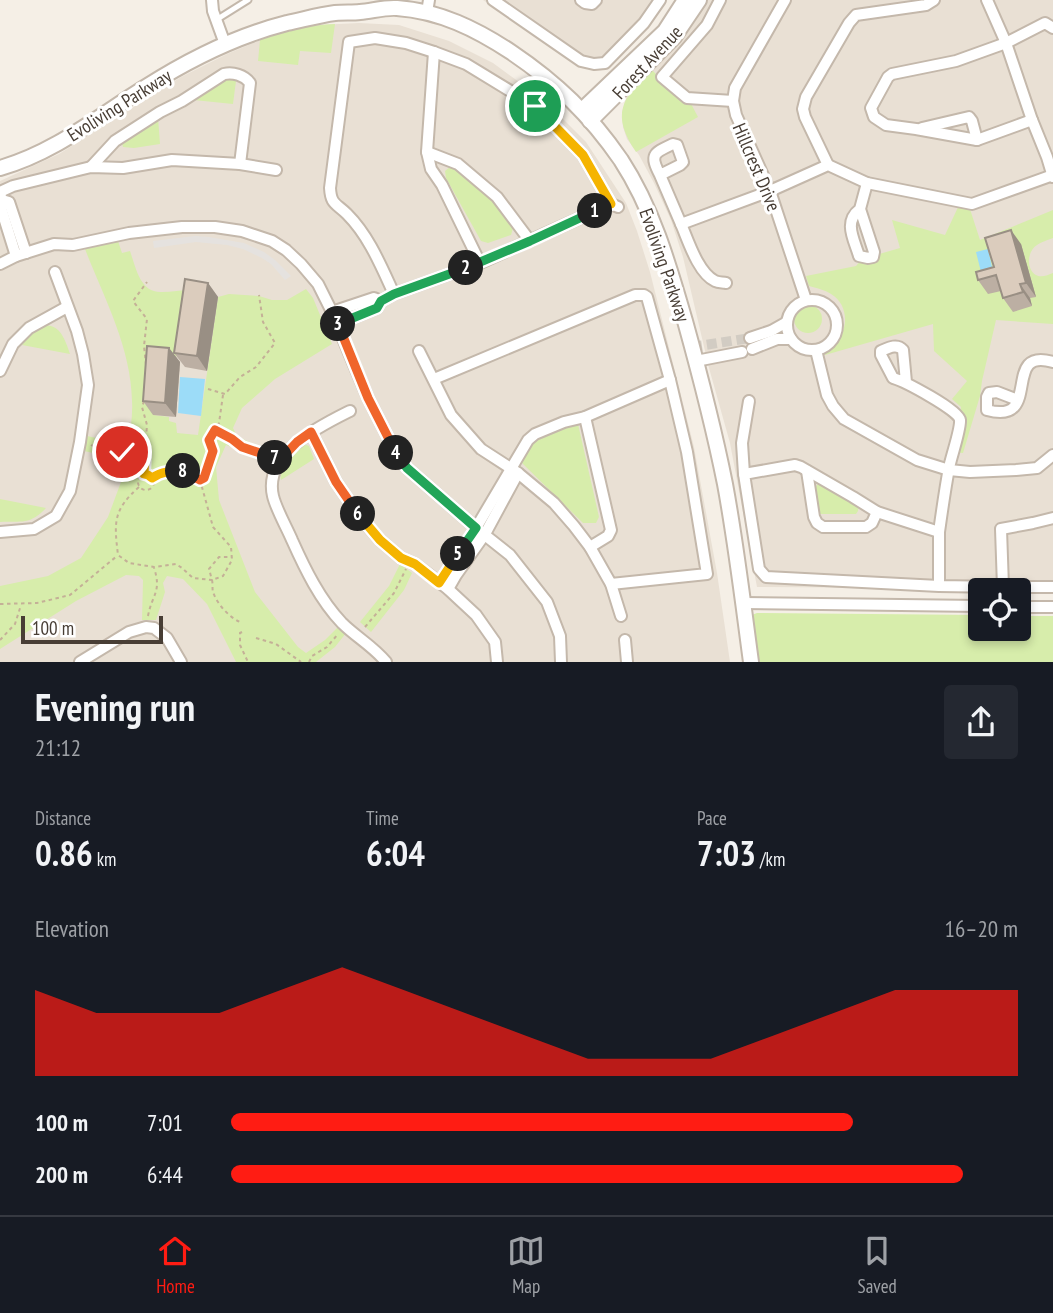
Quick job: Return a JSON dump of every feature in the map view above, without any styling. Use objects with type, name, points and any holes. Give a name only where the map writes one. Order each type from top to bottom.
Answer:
[{"type":"street","points":[[212,0],[225,44]]},
{"type":"street","points":[[493,0],[581,61],[594,64],[605,63],[644,23],[660,0]]},
{"type":"street","points":[[580,0],[592,4],[596,0]]},
{"type":"street","name":"Forest Avenue","points":[[645,59],[685,0]]},
{"type":"street","name":"Forest Avenue","points":[[586,115],[645,59],[674,37],[699,0]]},
{"type":"street","points":[[662,77],[707,25],[720,0]]},
{"type":"street","name":"Hillcrest Drive","points":[[785,0],[735,88],[733,101],[736,115],[770,191],[806,300]]},
{"type":"street","points":[[934,0],[926,5],[856,15],[806,97],[803,108],[828,165],[867,183],[972,204],[1053,175],[1006,43],[987,0]]},
{"type":"street","name":"Evoliving Parkway","points":[[0,168],[13,165],[76,133],[147,86],[198,57],[253,33],[289,23],[333,13],[359,12],[406,4],[428,6],[483,34],[545,76],[586,115],[620,160],[652,219],[696,361],[725,485],[751,662]]},
{"type":"street","points":[[1032,120],[977,140],[887,125],[874,117],[871,108],[892,74],[956,61],[1006,43],[1045,23],[1053,28]]},
{"type":"street","points":[[338,324],[377,308],[381,301],[394,294],[480,262],[615,205],[583,155],[535,106],[466,64],[406,43],[375,38],[349,42],[330,188],[334,204],[347,214],[375,253],[394,294]]},
{"type":"street","points":[[434,52],[427,152],[430,169],[442,185],[480,262]]},
{"type":"street","points":[[645,59],[687,98],[733,101]]},
{"type":"street","points":[[91,167],[115,141],[160,112],[231,73],[246,78],[250,83],[240,164]]},
{"type":"street","points":[[916,129],[969,117],[977,140]]},
{"type":"street","points":[[427,152],[458,164],[497,197],[530,241]]},
{"type":"street","points":[[21,255],[1,208],[1,195],[13,186],[91,167],[123,168],[172,160],[240,164],[276,170]]},
{"type":"street","points":[[681,224],[770,191],[828,165]]},
{"type":"street","points":[[660,175],[693,254],[715,281],[726,283]]},
{"type":"street","points":[[860,209],[867,183]]},
{"type":"street","points":[[0,264],[54,244],[73,245],[166,228],[242,231],[255,234],[286,250],[318,284],[338,324],[368,398],[396,453],[407,468],[510,555],[547,602],[560,636],[561,662]]},
{"type":"street","points":[[0,532],[34,529],[56,516],[70,491],[88,386],[83,354],[55,272]]},
{"type":"street","points":[[433,379],[635,295],[647,297],[687,452],[707,574],[611,584]]},
{"type":"street","points":[[332,312],[374,298],[381,301]]},
{"type":"street","points":[[806,300],[824,303],[833,311],[837,323],[835,335],[822,348],[816,350],[799,347],[791,339],[787,328],[788,316],[795,306],[806,300]]},
{"type":"street","points":[[0,371],[13,344],[29,328],[67,307]]},
{"type":"street","points":[[748,346],[787,322]]},
{"type":"street","points":[[696,361],[748,346],[791,339]]},
{"type":"street","points":[[816,350],[832,406],[844,419],[917,460],[949,470],[970,472],[1037,468],[1053,456]]},
{"type":"street","points":[[419,351],[450,415],[481,449],[554,503],[574,526],[590,547],[611,584],[621,616]]},
{"type":"street","points":[[1018,400],[1026,366],[1033,360],[1042,358],[1053,362]]},
{"type":"street","points":[[444,586],[480,531],[528,440],[535,434],[585,417],[670,380]]},
{"type":"street","points":[[906,382],[958,414],[961,422],[949,470],[939,532],[939,586]]},
{"type":"street","points":[[750,401],[741,443],[759,569],[766,577],[968,586]]},
{"type":"street","points":[[350,411],[311,432],[280,460],[275,472],[273,496],[302,562],[326,604],[386,662]]},
{"type":"street","points":[[585,417],[611,530],[608,536],[590,547]]},
{"type":"street","points":[[311,432],[336,482],[360,517],[380,540],[401,558],[415,564],[444,586],[476,615],[495,642],[497,662]]},
{"type":"street","points":[[744,474],[795,465],[877,512],[939,532]]},
{"type":"street","points":[[807,471],[814,517],[823,527],[866,527],[872,523],[877,512]]},
{"type":"street","points":[[1003,578],[1001,529],[1053,518]]},
{"type":"street","points":[[1031,587],[1053,587]]},
{"type":"street","points":[[743,603],[968,606]]},
{"type":"street","points":[[1031,607],[1053,607]]},
{"type":"street","points":[[80,662],[142,627],[154,628],[167,638],[181,662]]},
{"type":"street","points":[[625,640],[627,662]]},
{"type":"lane","points":[[216,20],[248,0]]},
{"type":"path","points":[[147,282],[133,301],[148,319],[144,346],[147,370]]},
{"type":"path","points":[[200,480],[204,478],[213,451],[209,440],[219,423],[223,394],[240,377],[256,367],[275,343],[263,322],[259,295]]},
{"type":"path","points":[[208,389],[223,394]]},
{"type":"path","points":[[144,474],[152,478],[153,485],[145,491],[139,487],[138,480],[144,474],[147,425],[142,407],[146,394]]},
{"type":"path","points":[[215,430],[242,447],[280,460]]},
{"type":"path","points":[[80,442],[104,452],[145,452]]},
{"type":"path","points":[[139,487],[118,511],[115,535],[118,555],[129,563],[154,567],[176,564],[192,578],[212,580],[223,576],[232,557],[231,547],[214,527],[200,480],[186,471],[171,471],[152,478]]},
{"type":"path","points":[[0,604],[37,603],[70,595],[118,555]]},
{"type":"path","points":[[232,557],[219,557],[209,569],[214,593],[233,619],[240,622]]},
{"type":"path","points":[[358,636],[394,593],[409,561]]},
{"type":"path","points":[[146,627],[158,587],[154,567]]},
{"type":"path","points":[[0,640],[15,624],[21,604]]},
{"type":"path","points":[[256,638],[276,644],[303,662],[309,662],[312,656],[327,647],[346,626]]},
{"type":"path","points":[[242,632],[240,645],[248,662]]},
{"type":"shaded area","points":[[483,0],[664,0],[606,62],[576,64]]},
{"type":"shaded area","points":[[708,0],[1053,0],[1053,589],[1031,589],[1031,578],[968,578],[968,588],[757,587],[730,443],[683,257],[671,220],[654,183],[627,139],[623,127],[622,112],[633,87],[684,36]]},
{"type":"shaded area","points":[[319,25],[399,25],[449,41],[493,63],[545,101],[586,142],[626,203],[650,272],[694,447],[730,662],[0,662],[0,181],[59,154],[181,77],[227,54],[270,36]]},
{"type":"shaded area","points":[[195,236],[244,243],[264,252],[291,276],[285,280],[262,258],[227,245],[196,242],[154,248],[153,241]]},
{"type":"green space","points":[[335,24],[331,53],[300,51],[298,65],[258,61],[260,40],[278,33]]},
{"type":"green space","points":[[652,70],[671,89],[688,98],[698,117],[636,152],[624,128],[623,108],[633,89]]},
{"type":"green space","points":[[224,76],[234,77],[236,81],[233,104],[184,99]]},
{"type":"green space","points":[[158,117],[160,144],[123,147],[122,143]]},
{"type":"green space","points":[[451,166],[469,178],[494,202],[513,228],[511,235],[488,243],[481,241],[446,178],[445,171]]},
{"type":"green space","points":[[960,203],[968,203],[980,240],[1053,210],[1053,238],[1034,248],[1029,260],[1036,275],[1053,273],[1053,324],[996,320],[980,396],[963,453],[951,452],[961,407],[952,399],[967,381],[934,351],[933,324],[825,355],[823,349],[841,335],[845,324],[844,312],[836,297],[809,286],[806,276],[856,266],[862,259],[900,248],[892,220],[945,235]]},
{"type":"green space","points":[[118,241],[122,253],[130,251],[140,278],[149,288],[162,292],[191,290],[182,357],[172,356],[154,415],[169,417],[169,421],[176,423],[177,433],[198,435],[218,297],[229,294],[287,300],[306,289],[313,298],[332,344],[275,379],[242,408],[233,428],[237,436],[270,452],[267,461],[226,445],[216,467],[219,500],[255,592],[298,647],[306,653],[339,626],[346,633],[335,647],[316,662],[236,662],[207,604],[183,579],[167,576],[163,583],[165,592],[156,620],[142,620],[143,580],[139,576],[126,575],[76,601],[0,649],[0,586],[48,576],[81,558],[108,517],[121,482],[126,460],[84,451],[87,436],[129,445],[132,406],[127,361],[115,323],[85,249]]},
{"type":"green space","points":[[808,305],[818,309],[822,319],[818,329],[808,333],[798,329],[794,319],[798,309]]},
{"type":"green space","points":[[43,325],[58,330],[70,354],[22,345]]},
{"type":"green space","points":[[575,421],[578,424],[599,517],[596,523],[583,523],[521,462],[534,435]]},
{"type":"green space","points":[[301,443],[309,446],[314,459],[281,480],[283,464]]},
{"type":"green space","points":[[819,483],[859,503],[856,514],[818,514],[813,489]]},
{"type":"green space","points":[[0,499],[46,508],[30,520],[0,522]]},
{"type":"green space","points":[[400,564],[412,573],[404,590],[371,632],[360,622],[389,586]]},
{"type":"green space","points":[[757,613],[968,615],[968,641],[1031,641],[1031,616],[1053,616],[1053,662],[758,662],[749,616]]},
{"type":"water","points":[[988,249],[992,267],[994,266],[983,280],[976,252]]},
{"type":"water","points":[[180,377],[205,379],[201,416],[178,413]]},
{"type":"building","points":[[1011,230],[1026,283],[1020,284],[1023,292],[1003,298],[996,275],[978,280],[976,272],[994,267],[985,238]]},
{"type":"building","points":[[185,279],[208,283],[197,356],[174,353]]},
{"type":"building","points":[[147,346],[169,348],[165,403],[143,401]]},
{"type":"tunnel","points":[[692,347],[750,338]]},
{"type":"route","points":[[122,452],[145,452],[144,474],[152,478],[171,471],[186,471],[200,480],[204,478],[213,451],[209,440],[215,430],[242,447],[280,460],[311,432],[336,482],[360,517],[380,540],[401,558],[415,564],[439,583],[476,528],[407,468],[396,453],[368,398],[338,324],[377,308],[381,301],[394,294],[480,262],[611,204],[583,155],[535,106]]}]
